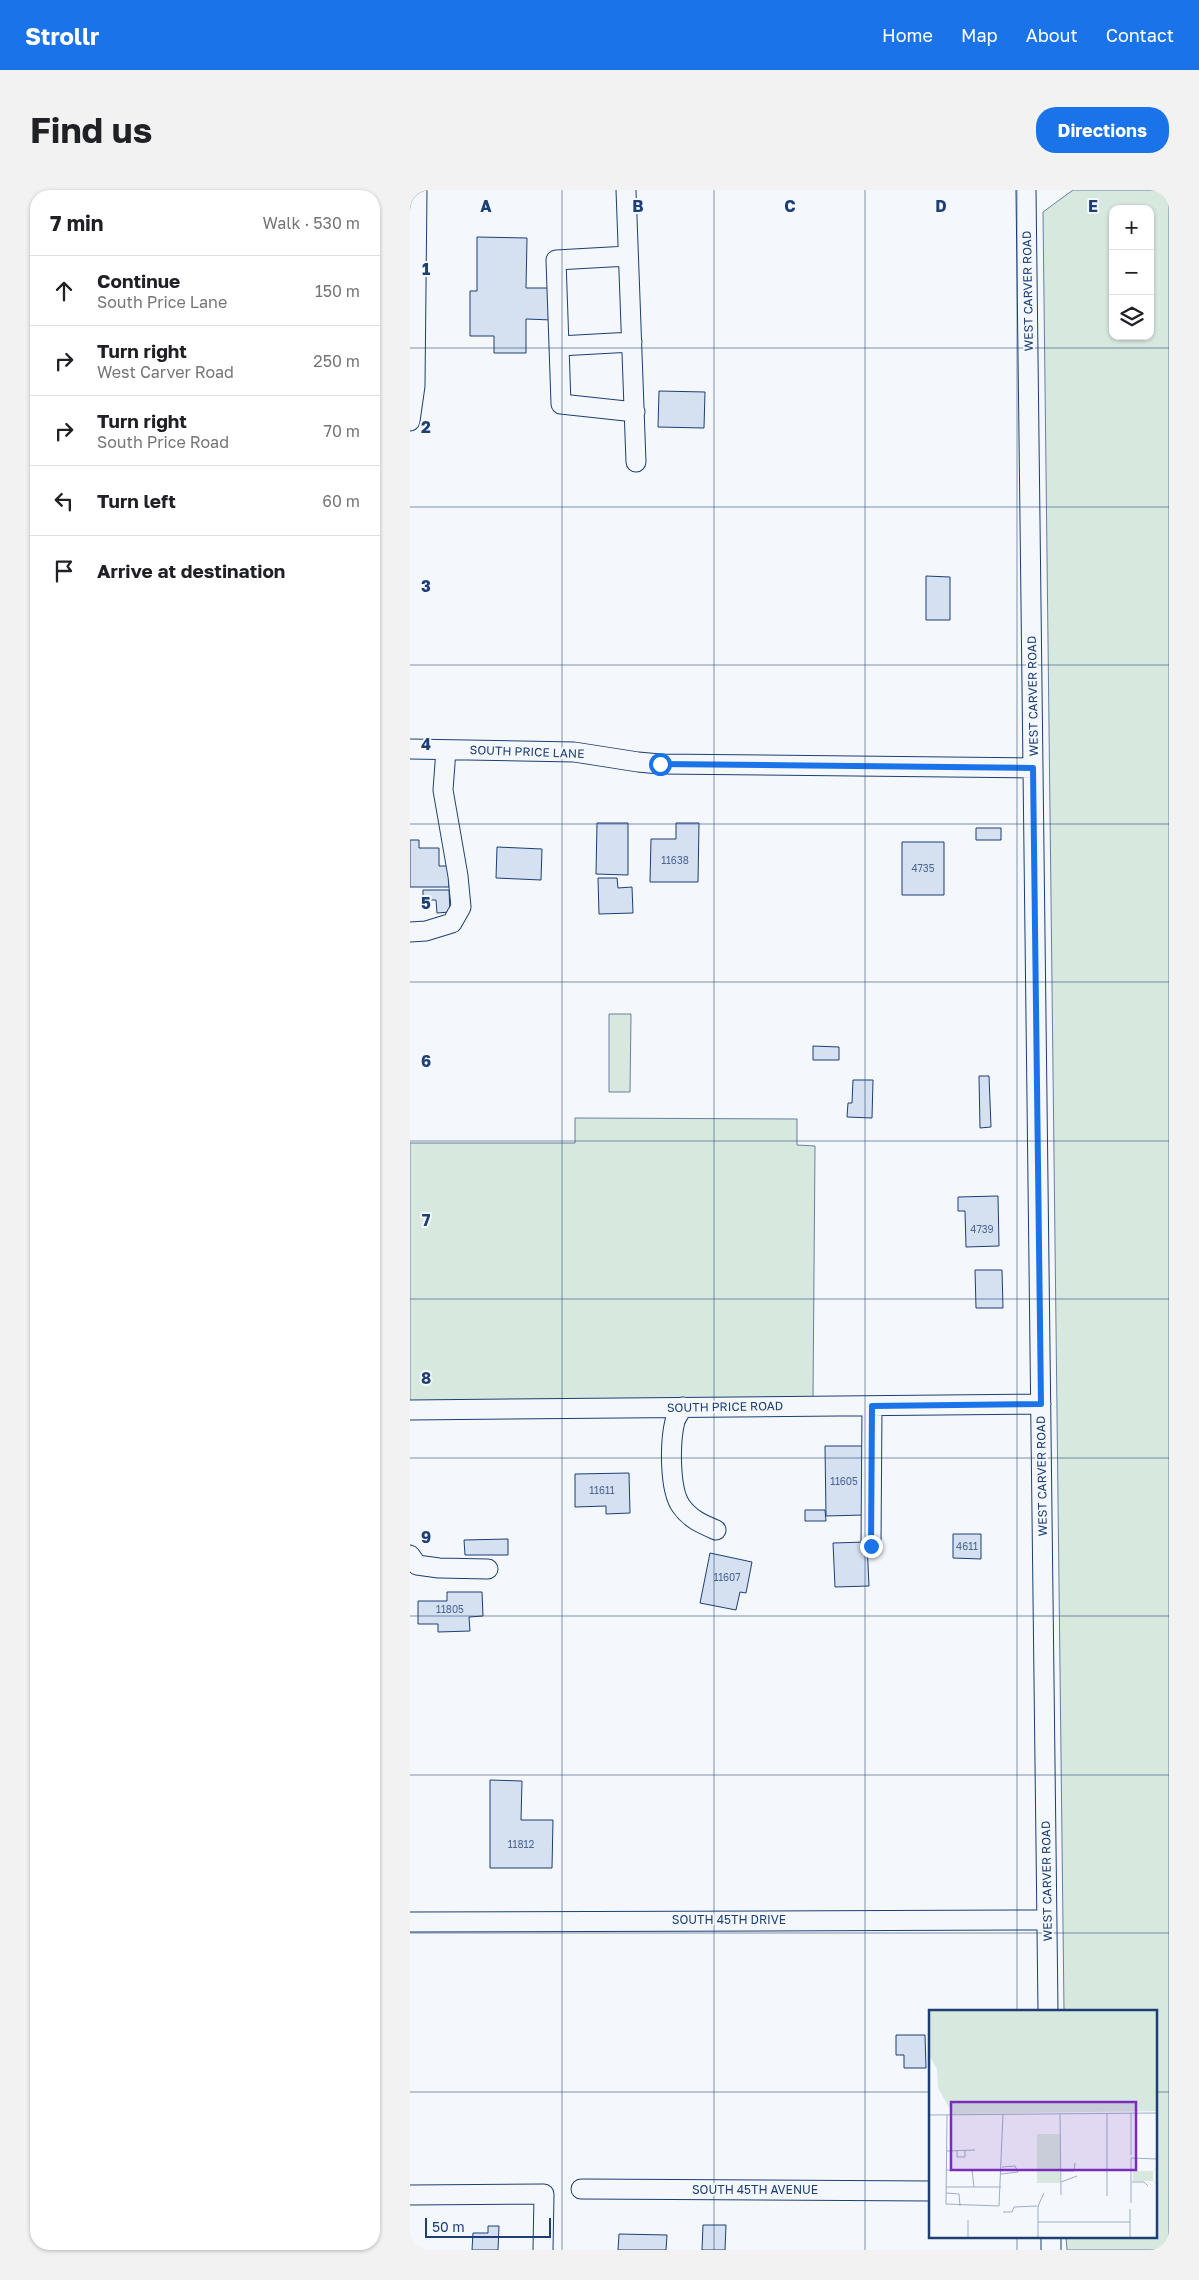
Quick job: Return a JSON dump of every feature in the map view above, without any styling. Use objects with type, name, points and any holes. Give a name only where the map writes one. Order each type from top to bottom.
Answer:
[{"type":"street","points":[[410,421],[414,386],[416,190]]},
{"type":"street","points":[[626,190],[636,462]]},
{"type":"street","name":"WEST CARVER ROAD","points":[[1026,190],[1020,768],[1041,1404],[1048,2010]]},
{"type":"street","points":[[628,256],[556,260],[561,404],[634,412]]},
{"type":"street","points":[[559,346],[632,342]]},
{"type":"street","name":"SOUTH PRICE LANE","points":[[410,748],[574,752],[660,764],[1020,768]]},
{"type":"street","points":[[410,932],[426,931],[452,922],[461,907],[458,876],[443,790],[446,750]]},
{"type":"street","name":"SOUTH PRICE ROAD","points":[[410,1410],[1041,1404]]},
{"type":"street","points":[[871,1546],[872,1406]]},
{"type":"street","points":[[683,1407],[676,1419],[673,1435],[674,1482],[680,1505],[694,1521],[716,1530]]},
{"type":"street","points":[[410,1555],[417,1565],[439,1568],[488,1569]]},
{"type":"street","name":"SOUTH 45TH DRIVE","points":[[410,1922],[1047,1920]]},
{"type":"street","name":"SOUTH 45TH AVENUE","points":[[581,2189],[929,2192]]},
{"type":"street","points":[[410,2195],[544,2194],[543,2250]]},
{"type":"shaded area","points":[[1073,190],[1169,190],[1169,2250],[1067,2250],[1066,2238],[1156,2238],[1156,2010],[1064,2010],[1043,212]]},
{"type":"shaded area","points":[[609,1014],[631,1014],[630,1092],[609,1092]]},
{"type":"shaded area","points":[[575,1118],[797,1119],[797,1145],[815,1146],[813,1398],[410,1402],[410,1143],[575,1143]]},
{"type":"building","points":[[477,237],[527,238],[526,288],[553,288],[552,320],[526,319],[526,353],[494,353],[494,336],[470,336],[470,291],[477,291]]},
{"type":"building","points":[[659,391],[705,392],[704,428],[658,427]]},
{"type":"building","points":[[926,576],[950,577],[950,620],[926,620]]},
{"type":"building","points":[[597,823],[628,823],[628,875],[596,874]]},
{"type":"building","points":[[676,823],[699,823],[698,882],[650,882],[651,839],[676,839]]},
{"type":"building","points":[[976,828],[1001,828],[1001,840],[976,840]]},
{"type":"building","points":[[410,840],[419,840],[419,848],[439,848],[439,866],[449,866],[449,887],[410,887]]},
{"type":"building","points":[[902,842],[944,842],[944,895],[902,895]]},
{"type":"building","points":[[497,847],[542,849],[541,880],[496,878]]},
{"type":"building","points":[[598,878],[617,878],[618,888],[632,887],[633,913],[599,914]]},
{"type":"building","points":[[423,890],[449,890],[450,912],[437,913],[436,900],[423,900]]},
{"type":"building","points":[[813,1046],[839,1047],[839,1060],[813,1060]]},
{"type":"building","points":[[979,1076],[989,1076],[991,1127],[980,1128]]},
{"type":"building","points":[[853,1080],[873,1080],[872,1118],[847,1117],[848,1103],[852,1103]]},
{"type":"building","points":[[998,1196],[999,1246],[966,1247],[965,1211],[958,1211],[958,1197]]},
{"type":"building","points":[[975,1270],[1002,1270],[1003,1308],[976,1308]]},
{"type":"building","points":[[825,1446],[863,1446],[864,1515],[826,1516]]},
{"type":"building","points":[[629,1473],[630,1513],[606,1514],[606,1506],[575,1507],[575,1474]]},
{"type":"building","points":[[805,1510],[825,1510],[826,1521],[805,1521]]},
{"type":"building","points":[[953,1534],[981,1534],[981,1559],[953,1558]]},
{"type":"building","points":[[508,1539],[508,1555],[465,1555],[464,1540]]},
{"type":"building","points":[[867,1542],[869,1586],[835,1587],[833,1543]]},
{"type":"building","points":[[710,1553],[752,1562],[746,1593],[740,1592],[736,1610],[700,1603]]},
{"type":"building","points":[[447,1592],[482,1592],[483,1616],[469,1617],[470,1631],[438,1632],[438,1624],[418,1624],[418,1601],[447,1601]]},
{"type":"building","points":[[490,1780],[522,1781],[521,1820],[553,1820],[552,1868],[490,1868]]},
{"type":"building","points":[[896,2035],[925,2035],[926,2068],[904,2068],[904,2055],[896,2055]]},
{"type":"building","points":[[703,2225],[726,2225],[725,2250],[702,2250]]},
{"type":"building","points":[[488,2226],[499,2226],[498,2250],[472,2250],[473,2233],[488,2233]]},
{"type":"building","points":[[619,2234],[667,2235],[666,2250],[618,2250]]},
{"type":"route","points":[[660,764],[1033,768],[1041,1404],[872,1406],[871,1546]]}]
